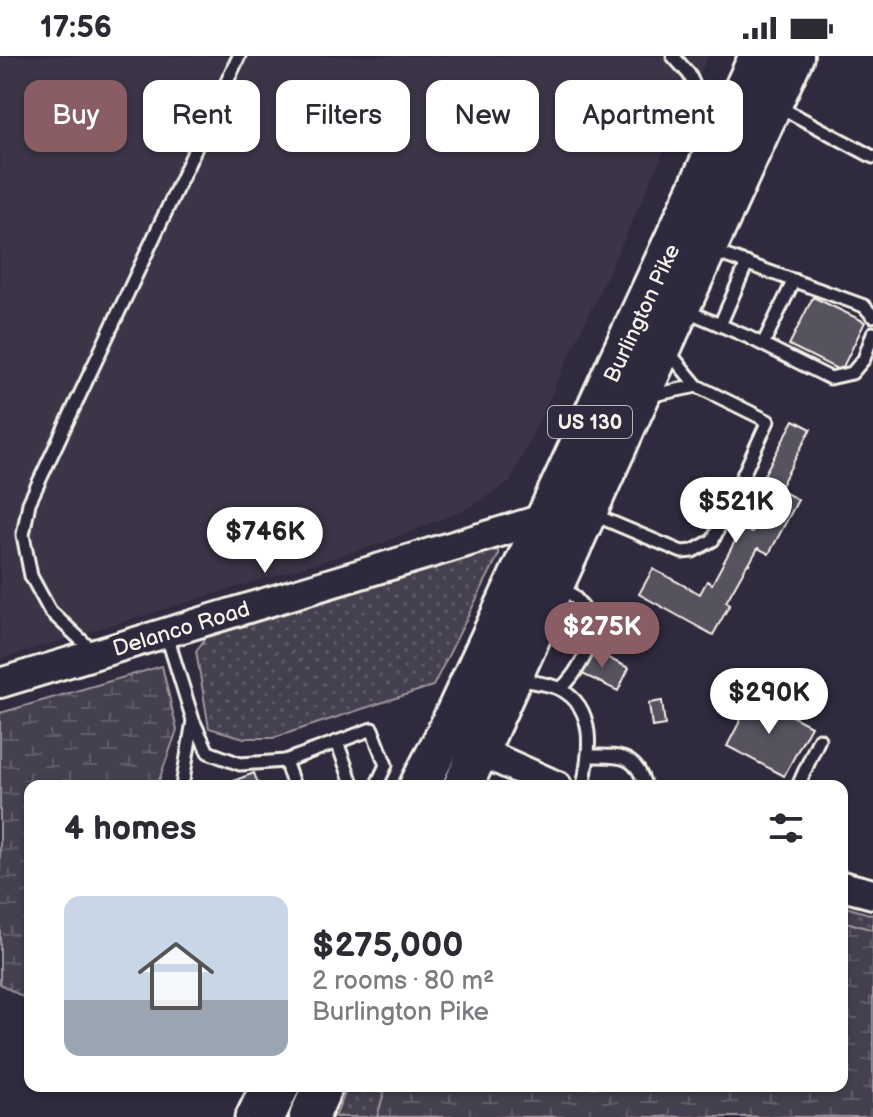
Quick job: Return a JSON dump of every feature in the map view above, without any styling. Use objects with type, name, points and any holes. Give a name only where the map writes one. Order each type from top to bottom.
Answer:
[{"type":"highway","name":"Burlington Pike","points":[[743,90],[759,56]]},
{"type":"highway","name":"Burlington Pike","points":[[425,780],[462,744],[512,677],[794,56]]},
{"type":"highway","name":"Burlington Pike","points":[[463,780],[462,744],[546,518],[714,152]]},
{"type":"highway","points":[[265,1117],[277,1092]]},
{"type":"highway","points":[[309,1117],[320,1092]]},
{"type":"street","name":"Delanco Road","points":[[0,683],[546,518]]},
{"type":"street","points":[[462,744],[543,780]]},
{"type":"street","points":[[848,888],[873,894]]},
{"type":"lane","points":[[96,654],[50,611],[31,576],[23,535],[29,503],[239,56]]},
{"type":"lane","points":[[673,56],[692,80]]},
{"type":"lane","points":[[772,103],[873,157]]},
{"type":"lane","points":[[705,249],[864,306],[873,316]]},
{"type":"lane","points":[[720,325],[747,263]]},
{"type":"lane","points":[[763,344],[794,280]]},
{"type":"lane","points":[[681,309],[748,337],[830,378],[852,373],[864,359],[873,333]]},
{"type":"lane","points":[[588,512],[682,552],[693,551],[713,540],[768,421],[697,386],[663,346]]},
{"type":"lane","points":[[640,397],[697,386]]},
{"type":"lane","points":[[556,582],[576,597],[585,612],[591,634],[578,668],[560,689]]},
{"type":"lane","points":[[166,632],[193,720],[208,752],[240,764],[285,761],[372,729],[386,765],[382,780]]},
{"type":"lane","points":[[512,677],[560,689],[582,710],[587,723],[589,756],[584,780]]},
{"type":"lane","points":[[183,780],[193,720]]},
{"type":"lane","points":[[801,780],[819,739]]},
{"type":"lane","points":[[337,742],[351,780]]},
{"type":"lane","points":[[589,756],[622,756],[634,765],[643,780]]},
{"type":"lane","points":[[285,761],[292,780]]},
{"type":"lane","points":[[241,1117],[253,1092]]},
{"type":"shaded area","points":[[0,56],[708,56],[697,80],[555,80],[555,152],[664,152],[510,482],[467,509],[382,543],[0,659]]},
{"type":"green space","points":[[495,545],[499,554],[433,686],[273,738],[244,738],[209,728],[196,651],[210,632]]},
{"type":"green space","points":[[162,666],[177,730],[159,780],[24,780],[24,998],[0,984],[0,713]]},
{"type":"green space","points":[[848,908],[873,915],[873,930],[848,923]]},
{"type":"green space","points":[[848,923],[873,930],[873,1117],[377,1117],[384,1092],[848,1092]]},
{"type":"green space","points":[[345,1092],[384,1092],[378,1117],[335,1117]]},
{"type":"building","points":[[813,297],[865,322],[841,371],[789,345]]},
{"type":"building","points":[[794,420],[811,429],[779,489],[798,500],[769,554],[758,548],[748,563],[726,602],[730,604],[713,635],[639,594],[653,569],[700,594],[707,581],[712,584],[742,528],[752,533],[757,523],[742,515]]},
{"type":"building","points":[[587,648],[629,668],[618,691],[576,671]]},
{"type":"building","points":[[753,696],[811,726],[784,776],[727,746]]},
{"type":"building","points":[[662,701],[665,725],[652,727],[649,703]]},
{"type":"building","points":[[254,773],[257,780],[236,780]]}]
